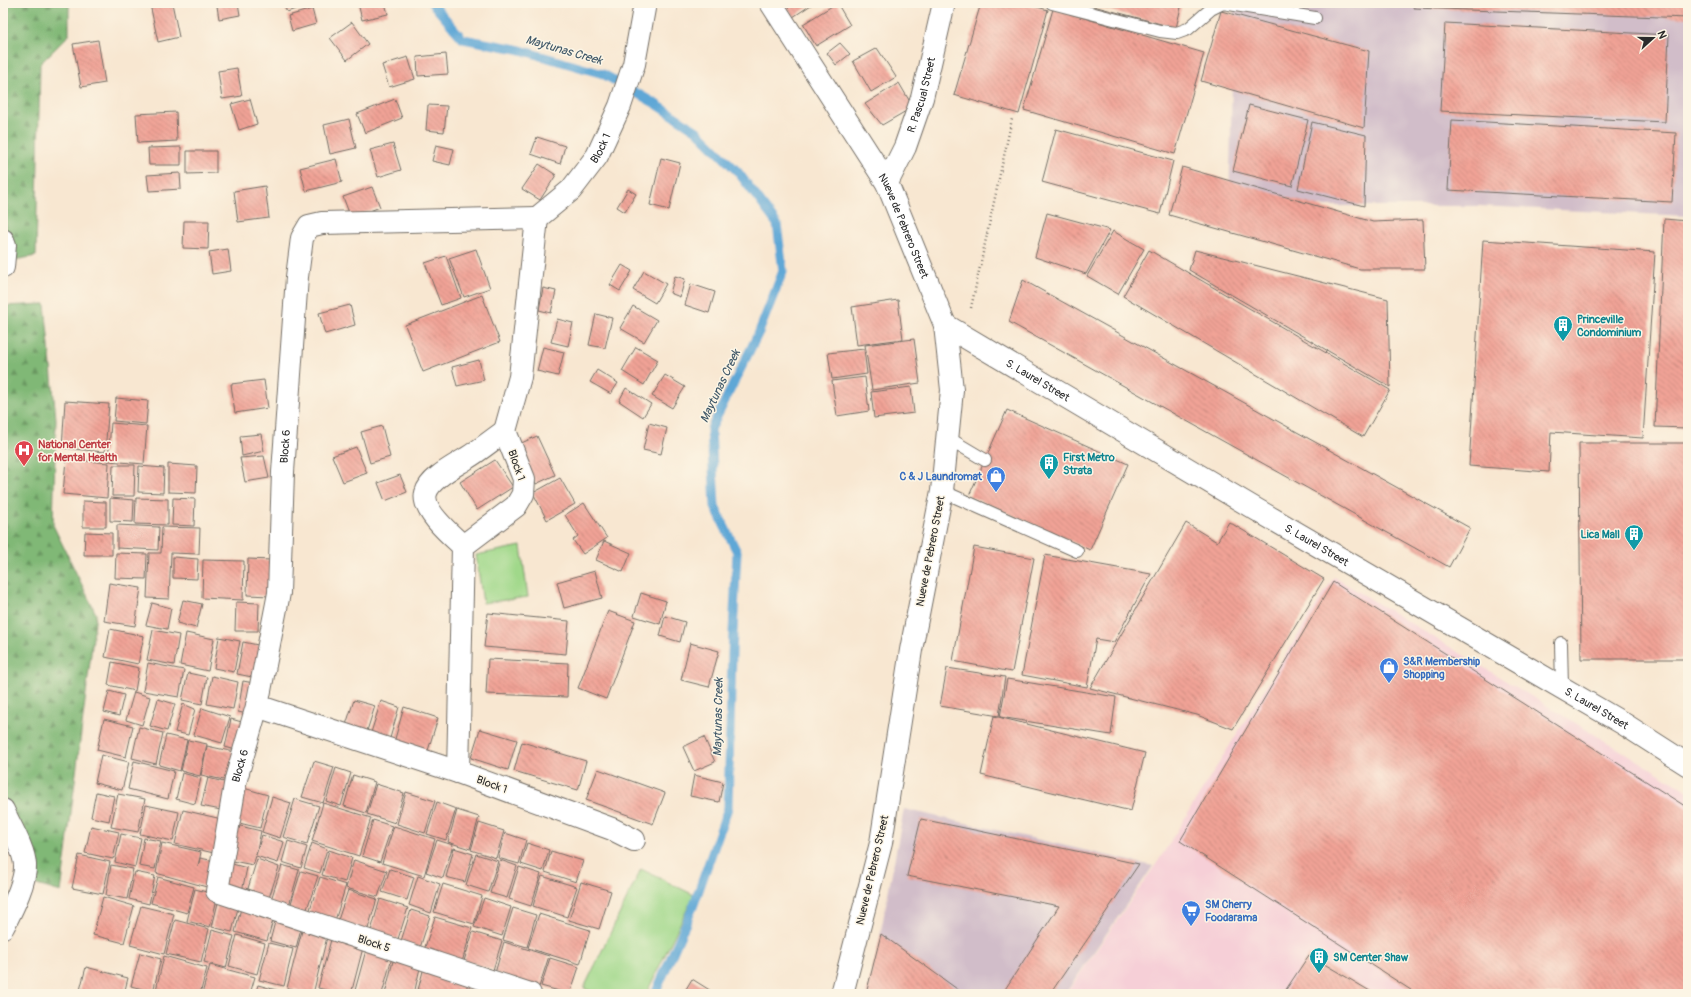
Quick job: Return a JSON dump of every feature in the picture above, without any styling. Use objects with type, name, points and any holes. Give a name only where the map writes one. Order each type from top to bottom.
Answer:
[{"type":"street","name":"Block 1","points":[[537,218],[571,190],[597,156],[620,106],[634,64],[645,3]]},
{"type":"street","name":"Nueve de Pebrero Street","points":[[771,3],[887,183],[945,325],[952,390],[942,491],[911,650],[881,843],[842,994]]},
{"type":"street","name":"R. Pascual Street","points":[[887,183],[905,147],[922,98],[944,3]]},
{"type":"street","points":[[458,772],[463,546],[441,527],[426,502],[426,494],[430,486],[447,470],[504,432],[520,377],[537,218]]},
{"type":"street","name":"Block 6","points":[[217,891],[236,779],[257,706],[279,593],[283,472],[297,276],[302,238],[309,226],[322,223],[537,218]]},
{"type":"street","points":[[3,240],[5,245],[3,267]]},
{"type":"street","name":"S. Laurel Street","points":[[945,325],[1252,507],[1624,724],[1688,765]]},
{"type":"street","name":"Block 1","points":[[463,546],[516,506],[523,494],[524,479],[504,432]]},
{"type":"street","name":"Block 1","points":[[257,706],[458,772],[612,829],[634,840]]},
{"type":"street","points":[[3,810],[19,845],[25,865],[21,887],[3,927]]},
{"type":"street","name":"Block 5","points":[[217,891],[530,994]]},
{"type":"lane","points":[[1052,3],[1160,31],[1177,33],[1188,29],[1211,9],[1223,3],[1315,18]]},
{"type":"lane","points":[[948,438],[984,460]]},
{"type":"lane","points":[[942,491],[1077,551]]},
{"type":"lane","points":[[1561,643],[1562,688]]},
{"type":"path","points":[[964,336],[1012,119]]},
{"type":"shaded area","points":[[1234,3],[1688,3],[1688,216],[1479,206],[1229,206]]},
{"type":"shaded area","name":"S&R Membership Shopping","points":[[1334,577],[1688,791],[1688,994],[1066,994],[1159,860]]},
{"type":"shaded area","points":[[904,809],[1153,866],[1065,994],[869,994]]},
{"type":"green space","points":[[3,3],[69,3],[69,35],[40,64],[36,256],[3,262]]},
{"type":"green space","name":"National Center for Mental Health","points":[[45,304],[56,419],[53,525],[96,614],[61,892],[37,885],[3,796],[3,306]]},
{"type":"green space","points":[[521,546],[528,597],[483,603],[476,555]]},
{"type":"green space","points":[[641,869],[694,895],[646,994],[596,994],[584,988]]},
{"type":"building","points":[[172,3],[179,37],[158,42],[150,4]]},
{"type":"building","points":[[238,3],[240,15],[219,19],[217,6]]},
{"type":"building","points":[[283,3],[300,3],[301,7],[287,12]]},
{"type":"building","points":[[358,3],[385,3],[388,14],[362,20]]},
{"type":"building","points":[[784,3],[814,3],[793,17]]},
{"type":"building","points":[[837,3],[850,25],[816,46],[803,24]]},
{"type":"building","points":[[981,3],[1023,3],[1048,10],[1019,114],[954,95]]},
{"type":"building","points":[[1082,3],[1182,3],[1176,28]]},
{"type":"building","points":[[1415,3],[1688,3],[1688,18],[1414,8]]},
{"type":"building","points":[[312,9],[316,24],[292,31],[288,16]]},
{"type":"building","points":[[1053,9],[1204,53],[1175,154],[1024,110]]},
{"type":"building","points":[[1221,11],[1369,51],[1364,128],[1201,81]]},
{"type":"building","points":[[352,22],[368,44],[347,60],[330,38]]},
{"type":"building","points":[[1445,23],[1669,35],[1665,122],[1440,111]]},
{"type":"building","points":[[98,40],[105,83],[81,87],[73,44]]},
{"type":"building","points":[[840,43],[850,54],[836,65],[827,53]]},
{"type":"building","points":[[877,48],[896,77],[871,92],[853,61]]},
{"type":"building","points":[[446,54],[448,74],[418,76],[417,57]]},
{"type":"building","points":[[408,57],[415,79],[389,87],[382,65]]},
{"type":"building","points":[[237,68],[242,96],[222,99],[218,71]]},
{"type":"building","points":[[899,83],[913,107],[882,125],[865,104]]},
{"type":"building","points":[[250,99],[257,124],[239,130],[231,104]]},
{"type":"building","points":[[395,99],[402,118],[365,133],[357,114]]},
{"type":"building","points":[[428,105],[447,106],[444,132],[426,130]]},
{"type":"building","points":[[1249,105],[1308,120],[1292,186],[1233,171]]},
{"type":"building","points":[[176,112],[177,141],[138,143],[136,114]]},
{"type":"building","points":[[349,119],[356,148],[330,154],[324,125]]},
{"type":"building","points":[[1452,120],[1676,133],[1672,202],[1448,190]]},
{"type":"building","points":[[1312,122],[1366,135],[1364,206],[1298,189]]},
{"type":"building","points":[[1056,129],[1173,161],[1160,214],[1042,182]]},
{"type":"building","points":[[537,137],[565,146],[560,164],[531,154]]},
{"type":"building","points":[[393,144],[401,170],[378,177],[370,150]]},
{"type":"building","points":[[436,145],[454,149],[450,165],[432,161]]},
{"type":"building","points":[[181,147],[181,165],[149,165],[148,148]]},
{"type":"building","points":[[187,151],[216,151],[216,173],[187,174]]},
{"type":"building","points":[[661,158],[680,163],[669,210],[650,205]]},
{"type":"building","points":[[336,159],[342,182],[306,191],[300,168]]},
{"type":"building","points":[[539,164],[556,175],[540,200],[522,189]]},
{"type":"building","points":[[1182,167],[1373,222],[1423,220],[1425,269],[1360,269],[1169,215]]},
{"type":"building","points":[[180,173],[181,189],[149,191],[147,175]]},
{"type":"building","points":[[265,186],[269,218],[238,222],[234,191]]},
{"type":"building","points":[[372,187],[380,207],[351,218],[343,197]]},
{"type":"building","points":[[628,189],[636,194],[625,212],[617,207]]},
{"type":"building","points":[[1047,213],[1110,230],[1086,274],[1035,257]]},
{"type":"building","points":[[1664,219],[1688,221],[1688,428],[1655,427]]},
{"type":"building","points":[[184,221],[209,221],[208,249],[183,248]]},
{"type":"building","points":[[1113,231],[1144,249],[1118,294],[1087,276]]},
{"type":"building","name":"Princeville Condominium","points":[[1483,240],[1655,252],[1643,438],[1551,432],[1549,472],[1469,466]]},
{"type":"building","points":[[228,249],[231,271],[212,274],[209,252]]},
{"type":"building","points":[[476,249],[490,288],[464,297],[449,258]]},
{"type":"building","points":[[1149,250],[1390,390],[1363,437],[1123,296]]},
{"type":"building","points":[[1195,250],[1388,299],[1390,387],[1189,270]]},
{"type":"building","points":[[446,256],[461,298],[441,305],[425,263]]},
{"type":"building","points":[[622,265],[632,271],[620,291],[610,285]]},
{"type":"building","points":[[644,271],[666,284],[655,303],[633,290]]},
{"type":"building","points":[[675,276],[685,279],[680,297],[670,293]]},
{"type":"building","points":[[1023,280],[1470,528],[1449,567],[1009,322]]},
{"type":"building","points":[[691,284],[715,292],[709,313],[685,305]]},
{"type":"building","points":[[543,288],[556,291],[551,313],[539,310]]},
{"type":"building","points":[[482,295],[500,342],[423,372],[405,325]]},
{"type":"building","points":[[898,300],[903,339],[857,345],[852,307]]},
{"type":"building","points":[[350,305],[355,325],[325,334],[319,313]]},
{"type":"building","points":[[633,306],[657,320],[644,342],[620,328]]},
{"type":"building","points":[[596,314],[612,318],[605,348],[589,345]]},
{"type":"building","points":[[557,319],[573,323],[568,346],[551,342]]},
{"type":"building","points":[[914,339],[920,383],[872,390],[865,345]]},
{"type":"building","points":[[543,347],[564,352],[558,376],[537,371]]},
{"type":"building","points":[[636,347],[658,360],[644,385],[622,371]]},
{"type":"building","points":[[864,349],[867,374],[832,379],[828,353]]},
{"type":"building","points":[[479,360],[484,380],[457,386],[452,367]]},
{"type":"building","points":[[597,370],[618,383],[611,394],[590,382]]},
{"type":"building","points":[[665,375],[685,387],[672,408],[652,396]]},
{"type":"building","points":[[865,377],[869,411],[837,416],[832,381]]},
{"type":"building","points":[[264,380],[268,408],[235,413],[231,384]]},
{"type":"building","points":[[911,387],[914,413],[874,418],[871,392]]},
{"type":"building","points":[[626,388],[651,404],[643,417],[619,401]]},
{"type":"building","points":[[116,398],[148,401],[146,424],[114,421]]},
{"type":"building","points":[[65,401],[109,404],[105,452],[62,448]]},
{"type":"building","name":"First Metro Strata","points":[[1007,410],[1128,464],[1090,550],[969,496]]},
{"type":"building","points":[[111,423],[147,426],[144,464],[108,461]]},
{"type":"building","points":[[649,423],[667,428],[661,454],[643,450]]},
{"type":"building","points":[[382,426],[390,457],[370,463],[361,432]]},
{"type":"building","points":[[261,434],[264,451],[242,456],[240,436]]},
{"type":"building","points":[[537,436],[555,475],[536,484],[517,445]]},
{"type":"building","name":"Lica Mall","points":[[1579,443],[1688,443],[1688,659],[1581,659]]},
{"type":"building","points":[[356,447],[367,473],[343,482],[332,456]]},
{"type":"building","points":[[264,456],[269,478],[245,482],[240,458]]},
{"type":"building","points":[[66,459],[109,463],[107,498],[63,494]]},
{"type":"building","points":[[495,460],[513,487],[477,510],[460,482]]},
{"type":"building","points":[[168,464],[197,466],[196,493],[168,492]]},
{"type":"building","points":[[113,465],[135,465],[134,496],[112,496]]},
{"type":"building","points":[[139,466],[164,468],[163,493],[138,492]]},
{"type":"building","points":[[400,475],[407,492],[385,501],[378,483]]},
{"type":"building","points":[[560,478],[575,504],[547,520],[533,493]]},
{"type":"building","points":[[110,498],[134,500],[133,522],[110,521]]},
{"type":"building","points":[[136,498],[168,499],[168,525],[135,524]]},
{"type":"building","points":[[173,498],[195,499],[194,526],[172,525]]},
{"type":"building","points":[[83,501],[106,502],[106,527],[83,527]]},
{"type":"building","points":[[584,503],[607,538],[583,554],[573,540],[578,536],[565,515]]},
{"type":"building","points":[[1229,522],[1324,579],[1233,729],[1197,715],[1090,688],[1186,523],[1217,542]]},
{"type":"building","points":[[117,525],[159,527],[158,550],[117,548]]},
{"type":"building","points":[[162,527],[200,528],[199,554],[171,553],[169,599],[147,598],[149,553],[161,553]]},
{"type":"building","points":[[85,532],[112,533],[112,555],[84,555]]},
{"type":"building","points":[[604,541],[631,553],[623,572],[596,560]]},
{"type":"building","points":[[974,547],[1034,558],[1012,672],[953,661]]},
{"type":"building","points":[[116,553],[147,554],[146,579],[115,578]]},
{"type":"building","points":[[1045,555],[1151,574],[1114,642],[1096,639],[1087,687],[1022,675]]},
{"type":"building","points":[[173,557],[198,559],[197,579],[173,578]]},
{"type":"building","points":[[248,559],[271,560],[270,596],[247,595]]},
{"type":"building","points":[[203,560],[244,561],[243,600],[202,598]]},
{"type":"building","points":[[595,571],[602,598],[564,608],[557,582]]},
{"type":"building","name":"S&R Membership Shopping","points":[[1333,582],[1688,808],[1688,994],[1417,994],[1180,841]]},
{"type":"building","points":[[109,583],[141,588],[135,626],[104,621]]},
{"type":"building","points":[[641,593],[666,601],[660,624],[634,616]]},
{"type":"building","points":[[183,600],[202,604],[196,628],[177,623]]},
{"type":"building","points":[[236,602],[259,603],[258,631],[235,631]]},
{"type":"building","points":[[152,603],[171,608],[167,629],[146,625]]},
{"type":"building","points":[[608,611],[635,621],[606,699],[578,688]]},
{"type":"building","points":[[488,613],[569,621],[566,654],[484,647]]},
{"type":"building","points":[[665,616],[685,622],[680,642],[660,636]]},
{"type":"building","points":[[110,629],[144,636],[138,664],[105,657]]},
{"type":"building","points":[[153,630],[179,635],[174,665],[147,660]]},
{"type":"building","points":[[186,633],[214,639],[208,671],[180,665]]},
{"type":"building","points":[[219,637],[240,641],[234,672],[214,668]]},
{"type":"building","points":[[243,642],[268,647],[262,679],[237,674]]},
{"type":"building","points":[[690,643],[719,651],[709,687],[681,680]]},
{"type":"building","points":[[488,659],[568,663],[567,697],[486,694]]},
{"type":"building","points":[[112,662],[139,668],[135,691],[108,685]]},
{"type":"building","points":[[148,663],[184,670],[179,697],[143,691]]},
{"type":"building","points":[[947,668],[1005,677],[999,716],[940,706]]},
{"type":"building","points":[[188,673],[207,677],[202,704],[182,700]]},
{"type":"building","points":[[212,676],[238,682],[233,709],[207,704]]},
{"type":"building","points":[[1007,679],[1116,697],[1111,735],[1000,717]]},
{"type":"building","points":[[243,681],[259,684],[252,715],[238,712]]},
{"type":"building","points":[[109,691],[124,695],[119,716],[104,712]]},
{"type":"building","points":[[134,692],[150,697],[142,725],[126,720]]},
{"type":"building","points":[[158,699],[175,704],[167,731],[150,726]]},
{"type":"building","points":[[354,700],[375,706],[365,737],[344,731]]},
{"type":"building","points":[[381,701],[399,707],[388,745],[369,739]]},
{"type":"building","points":[[183,704],[195,709],[188,735],[175,732]]},
{"type":"building","points":[[404,707],[438,718],[426,757],[393,746]]},
{"type":"building","points":[[202,708],[230,717],[222,743],[194,735]]},
{"type":"building","points":[[994,716],[1145,753],[1131,811],[981,775]]},
{"type":"building","points":[[104,719],[133,726],[126,757],[97,750]]},
{"type":"building","points":[[231,719],[249,724],[243,752],[225,747]]},
{"type":"building","points":[[139,727],[163,733],[156,764],[132,758]]},
{"type":"building","points":[[480,729],[517,740],[508,770],[471,758]]},
{"type":"building","points":[[166,735],[187,740],[180,771],[159,765]]},
{"type":"building","points":[[704,737],[715,762],[694,771],[683,747]]},
{"type":"building","points":[[188,740],[207,744],[200,776],[181,771]]},
{"type":"building","points":[[522,742],[586,761],[578,790],[514,771]]},
{"type":"building","points":[[207,746],[239,753],[233,782],[201,775]]},
{"type":"building","points":[[101,755],[129,762],[122,790],[95,783]]},
{"type":"building","points":[[134,761],[174,771],[168,799],[128,789]]},
{"type":"building","points":[[314,761],[334,767],[323,803],[302,797]]},
{"type":"building","points":[[336,768],[351,773],[341,806],[326,801]]},
{"type":"building","points":[[598,769],[665,793],[653,824],[586,800]]},
{"type":"building","points":[[182,773],[201,778],[195,804],[176,799]]},
{"type":"building","points":[[353,775],[375,782],[366,813],[344,806]]},
{"type":"building","points":[[694,775],[723,782],[719,802],[690,796]]},
{"type":"building","points":[[208,778],[232,784],[226,811],[201,806]]},
{"type":"building","points":[[376,784],[404,793],[395,823],[367,814]]},
{"type":"building","points":[[240,787],[268,795],[260,828],[231,821]]},
{"type":"building","points":[[96,792],[114,796],[109,821],[91,817]]},
{"type":"building","points":[[406,792],[435,801],[425,833],[397,824]]},
{"type":"building","points":[[118,794],[145,799],[138,832],[111,827]]},
{"type":"building","points":[[272,797],[291,803],[280,838],[262,832]]},
{"type":"building","points":[[295,799],[319,806],[307,844],[283,837]]},
{"type":"building","points":[[437,802],[456,809],[446,840],[427,834]]},
{"type":"building","points":[[323,803],[371,818],[359,856],[312,841]]},
{"type":"building","points":[[146,805],[179,812],[173,841],[140,834]]},
{"type":"building","points":[[183,810],[226,820],[218,854],[175,844]]},
{"type":"building","points":[[457,810],[479,817],[470,849],[448,842]]},
{"type":"building","points":[[921,819],[1139,864],[1050,994],[1002,994],[1059,906],[907,876]]},
{"type":"building","points":[[373,820],[392,826],[380,862],[362,856]]},
{"type":"building","points":[[479,823],[504,831],[496,858],[471,850]]},
{"type":"building","points":[[232,824],[261,831],[256,855],[262,835],[284,842],[278,863],[256,856],[253,865],[223,859]]},
{"type":"building","points":[[91,826],[119,832],[113,859],[85,853]]},
{"type":"building","points":[[394,826],[435,839],[424,876],[382,863]]},
{"type":"building","points":[[505,833],[526,840],[519,864],[498,858]]},
{"type":"building","points":[[121,834],[141,838],[135,867],[115,862]]},
{"type":"building","points":[[144,838],[161,841],[155,869],[139,866]]},
{"type":"building","points":[[437,840],[453,845],[443,878],[426,872]]},
{"type":"building","points":[[288,841],[307,847],[301,868],[282,862]]},
{"type":"building","points":[[162,843],[201,852],[198,867],[200,858],[220,862],[214,889],[156,873]]},
{"type":"building","points":[[312,843],[327,849],[320,873],[304,868]]},
{"type":"building","points":[[527,843],[549,850],[543,871],[521,864]]},
{"type":"building","points":[[454,848],[473,854],[465,882],[446,877]]},
{"type":"building","points":[[329,850],[352,858],[345,882],[322,875]]},
{"type":"building","points":[[551,851],[583,861],[576,882],[545,872]]},
{"type":"building","points":[[476,854],[498,861],[488,892],[466,885]]},
{"type":"building","points":[[79,855],[110,862],[103,894],[72,888]]},
{"type":"building","points":[[257,859],[279,867],[268,901],[246,895]]},
{"type":"building","points":[[354,860],[387,871],[378,897],[346,888]]},
{"type":"building","points":[[500,860],[517,866],[507,898],[490,893]]},
{"type":"building","points":[[225,862],[247,868],[241,896],[219,890]]},
{"type":"building","points":[[111,865],[133,869],[127,899],[106,895]]},
{"type":"building","points":[[282,865],[299,870],[288,909],[270,903]]},
{"type":"building","points":[[519,867],[541,874],[531,906],[509,899]]},
{"type":"building","points":[[390,869],[414,877],[407,900],[382,892]]},
{"type":"building","points":[[301,871],[318,876],[305,915],[289,910]]},
{"type":"building","points":[[135,872],[155,876],[149,904],[129,899]]},
{"type":"building","points":[[418,876],[440,884],[431,913],[409,905]]},
{"type":"building","points":[[542,876],[577,887],[567,917],[533,906]]},
{"type":"building","points":[[158,877],[194,887],[187,913],[151,903]]},
{"type":"building","points":[[320,877],[346,885],[334,924],[308,916]]},
{"type":"building","points":[[581,882],[611,891],[599,929],[569,920]]},
{"type":"building","points":[[443,884],[482,896],[474,924],[434,912]]},
{"type":"building","points":[[195,889],[218,895],[210,927],[187,921]]},
{"type":"building","points":[[348,890],[377,899],[367,932],[337,923]]},
{"type":"building","points":[[220,895],[240,900],[232,932],[212,927]]},
{"type":"building","points":[[103,897],[134,906],[124,943],[93,935]]},
{"type":"building","points":[[484,898],[511,907],[502,936],[474,927]]},
{"type":"building","points":[[380,899],[408,908],[398,939],[371,931]]},
{"type":"building","points":[[242,904],[275,913],[267,941],[235,932]]},
{"type":"building","points":[[141,906],[174,914],[164,954],[130,945]]},
{"type":"building","points":[[513,908],[536,915],[527,947],[503,940]]},
{"type":"building","points":[[411,910],[430,916],[420,948],[401,941]]},
{"type":"building","points":[[539,914],[590,930],[580,964],[528,948]]},
{"type":"building","points":[[435,917],[472,928],[462,962],[424,950]]},
{"type":"building","points":[[276,918],[302,924],[296,948],[270,941]]},
{"type":"building","points":[[175,920],[209,929],[201,962],[166,954]]},
{"type":"building","points":[[303,927],[328,933],[313,994],[287,988]]},
{"type":"building","points":[[212,930],[234,936],[226,968],[204,962]]},
{"type":"building","points":[[473,932],[502,941],[493,970],[464,961]]},
{"type":"building","points":[[881,934],[964,994],[866,994]]},
{"type":"building","points":[[237,935],[265,943],[257,974],[229,966]]},
{"type":"building","points":[[332,936],[364,944],[351,994],[343,994],[318,988]]},
{"type":"building","points":[[504,942],[549,956],[539,987],[495,973]]},
{"type":"building","points":[[269,943],[293,949],[284,986],[259,980]]},
{"type":"building","points":[[366,950],[392,957],[382,994],[354,994]]},
{"type":"building","points":[[140,953],[161,959],[153,992],[131,986]]},
{"type":"building","name":"SM Center Shaw","points":[[1309,955],[1375,994],[1283,994]]},
{"type":"building","points":[[164,956],[207,968],[200,994],[171,994],[156,990]]},
{"type":"building","points":[[550,958],[579,967],[570,994],[541,986]]},
{"type":"building","points":[[393,961],[420,968],[414,994],[385,994]]},
{"type":"building","points":[[210,965],[255,977],[250,994],[202,994]]},
{"type":"building","points":[[86,967],[128,978],[124,994],[79,994]]},
{"type":"building","points":[[424,967],[469,979],[465,994],[417,994]]},
{"type":"building","points":[[692,979],[716,994],[683,994]]},
{"type":"building","points":[[472,981],[515,994],[469,994]]},
{"type":"building","points":[[258,985],[280,991],[279,994],[255,994]]},
{"type":"building","points":[[129,990],[144,993],[144,994],[128,994]]},
{"type":"waterway","name":"Maytunas Creek","points":[[432,3],[463,39],[517,49],[603,74],[656,104],[697,131],[738,172],[777,224],[783,271],[759,332],[711,429],[715,507],[737,552],[732,653],[728,808],[693,907],[655,994]]},
{"type":"place","name":"Princeville Condominium","points":[[1563,342]]},
{"type":"place","name":"National Center for Mental Health","points":[[24,467]]},
{"type":"place","name":"First Metro Strata","points":[[1049,480]]},
{"type":"place","name":"C & J Laundromat","points":[[996,493]]},
{"type":"place","name":"Lica Mall","points":[[1634,551]]},
{"type":"place","name":"S&R Membership Shopping","points":[[1389,684]]},
{"type":"place","name":"SM Cherry Foodarama","points":[[1191,927]]},
{"type":"place","name":"SM Center Shaw","points":[[1319,974]]}]
